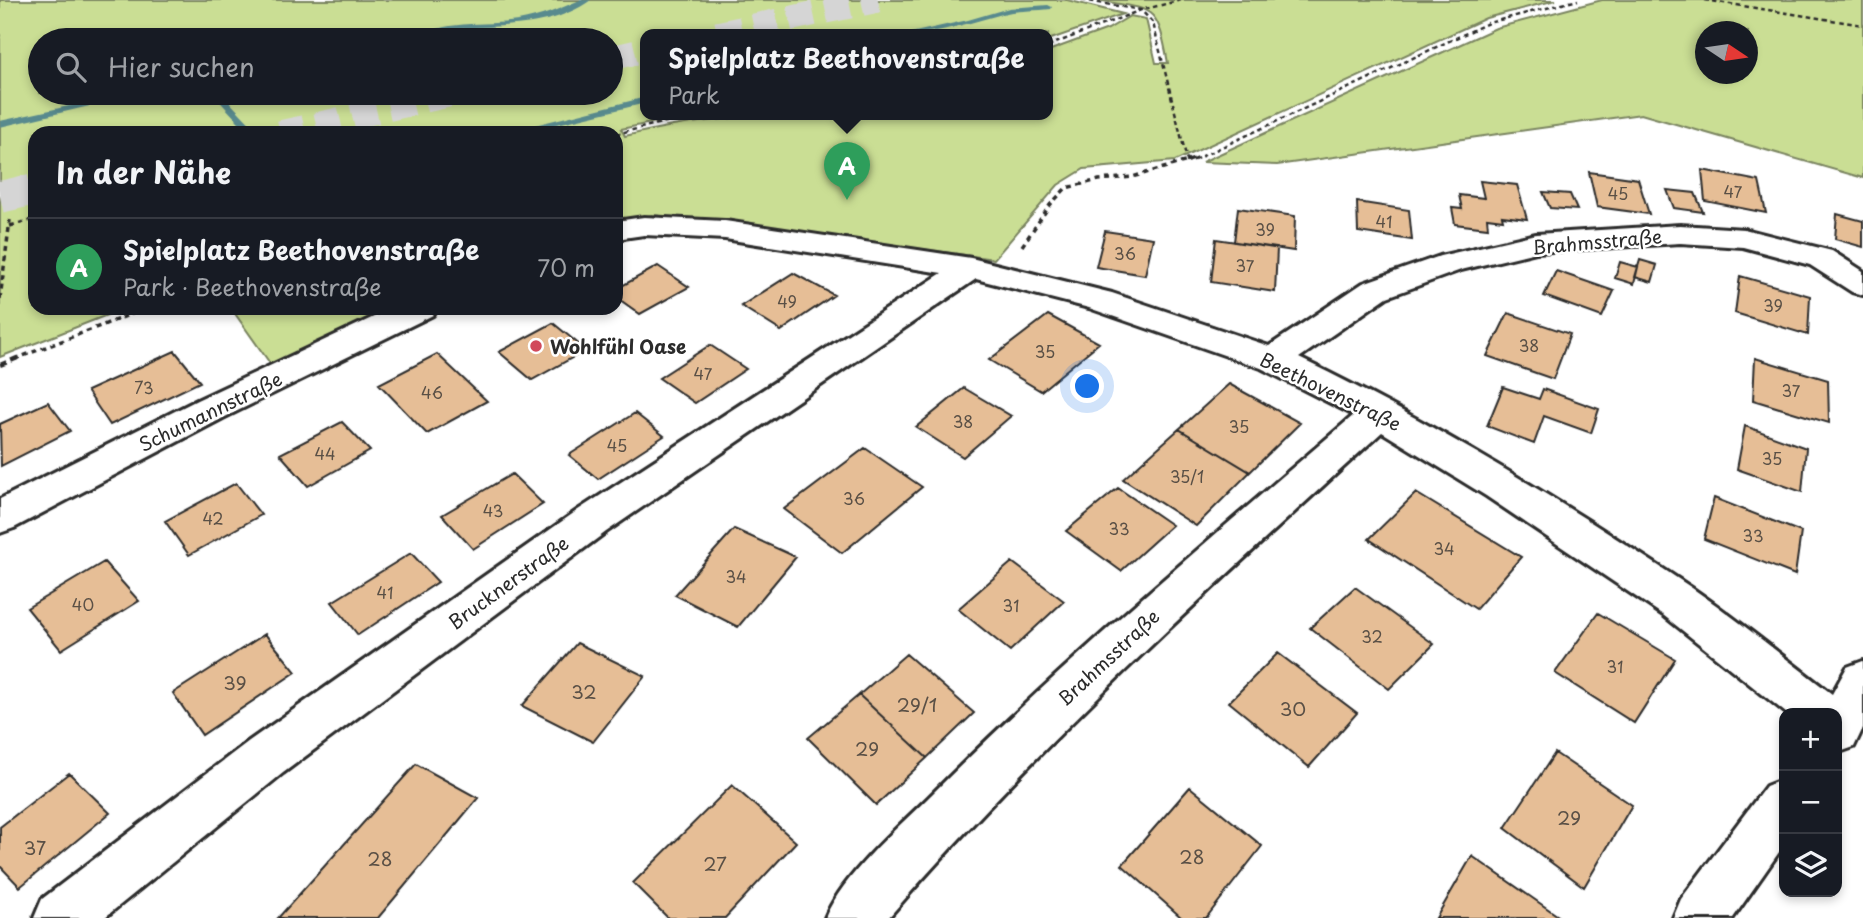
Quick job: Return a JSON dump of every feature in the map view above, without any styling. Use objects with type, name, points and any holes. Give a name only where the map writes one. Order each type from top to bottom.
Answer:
[{"type":"street","name":"Beethovenstraße","points":[[623,229],[644,226],[725,230],[986,271],[1100,300],[1273,360],[1380,413],[1500,486],[1678,602],[1812,708]]},
{"type":"street","name":"Brahmsstraße","points":[[1273,360],[1375,290],[1451,263],[1536,243],[1680,234],[1744,238],[1821,258],[1863,285]]},
{"type":"street","name":"Brucknerstraße","points":[[61,918],[266,757],[592,521],[986,271]]},
{"type":"street","name":"Schumannstraße","points":[[0,517],[210,409],[406,315]]},
{"type":"street","name":"Brahmsstraße","points":[[852,918],[897,866],[1082,678],[1380,413]]},
{"type":"street","points":[[1842,723],[1863,681]]},
{"type":"street","points":[[1700,918],[1779,810]]},
{"type":"path","points":[[1082,0],[1140,10],[1153,23],[1188,163]]},
{"type":"path","points":[[1053,44],[1140,10],[1182,0]]},
{"type":"path","points":[[986,271],[1066,188],[1099,180],[1142,175],[1188,163],[1488,23],[1578,0]]},
{"type":"path","points":[[1705,0],[1863,24]]},
{"type":"path","points":[[623,132],[680,120]]},
{"type":"path","points":[[0,299],[10,223],[28,220]]},
{"type":"path","points":[[0,365],[129,315]]},
{"type":"green space","points":[[0,0],[1067,0],[1123,14],[1053,38],[1053,29],[640,29],[640,120],[666,120],[623,129],[623,126],[28,126],[28,315],[107,315],[0,357]]},
{"type":"green space","points":[[1097,0],[1556,0],[1486,18],[1175,161],[1084,169],[1058,185],[994,259],[734,223],[652,215],[623,224],[623,132],[625,136],[714,120],[1053,120],[1053,49],[1108,29],[1130,16],[1146,19],[1156,63],[1168,63],[1160,30],[1150,13],[1131,6]]},
{"type":"green space","points":[[1602,0],[1863,0],[1863,178],[1641,114],[1277,165],[1202,162],[1496,28]]},
{"type":"green space","points":[[236,315],[406,315],[279,376]]},
{"type":"building","points":[[1702,170],[1759,181],[1766,213],[1705,201]]},
{"type":"building","points":[[1589,172],[1638,179],[1649,214],[1597,207]]},
{"type":"building","points":[[1480,181],[1517,185],[1527,219],[1502,216],[1503,220],[1487,218],[1488,228],[1455,224],[1452,208],[1462,209],[1459,195],[1484,198]]},
{"type":"building","points":[[1667,190],[1695,193],[1703,212],[1674,208]]},
{"type":"building","points":[[1543,192],[1570,194],[1577,210],[1550,208]]},
{"type":"building","points":[[1357,202],[1409,210],[1412,240],[1358,232]]},
{"type":"building","points":[[1238,208],[1295,216],[1294,251],[1234,242]]},
{"type":"building","points":[[1837,214],[1863,221],[1863,247],[1835,239]]},
{"type":"building","points":[[1105,231],[1153,238],[1145,275],[1096,267]]},
{"type":"building","points":[[1216,239],[1277,248],[1275,292],[1211,282]]},
{"type":"building","points":[[1640,260],[1657,265],[1652,282],[1635,277]]},
{"type":"building","points":[[1620,262],[1638,267],[1634,284],[1615,278]]},
{"type":"building","points":[[658,266],[689,287],[640,314],[623,302],[623,285]]},
{"type":"building","points":[[1556,271],[1614,291],[1602,317],[1544,296]]},
{"type":"building","points":[[793,273],[834,295],[781,331],[741,306]]},
{"type":"building","points":[[1740,276],[1810,296],[1808,335],[1735,313]]},
{"type":"building","points":[[1508,313],[1570,334],[1553,379],[1487,356]]},
{"type":"building","points":[[1048,315],[1099,343],[1041,391],[989,360]]},
{"type":"building","points":[[553,323],[586,350],[532,380],[499,352]]},
{"type":"building","points":[[710,345],[746,369],[695,403],[659,378]]},
{"type":"building","points":[[175,351],[200,382],[110,425],[87,391]]},
{"type":"building","points":[[437,354],[487,401],[427,434],[379,384]]},
{"type":"building","points":[[1755,358],[1828,380],[1829,423],[1753,400]]},
{"type":"building","points":[[1229,384],[1300,423],[1250,472],[1179,429]]},
{"type":"building","points":[[1503,387],[1539,399],[1543,389],[1599,409],[1591,433],[1544,416],[1534,444],[1487,426]]},
{"type":"building","points":[[964,388],[1011,416],[963,457],[916,427]]},
{"type":"building","points":[[48,402],[70,431],[1,466],[0,424]]},
{"type":"building","points":[[635,413],[664,436],[598,479],[569,455]]},
{"type":"building","points":[[342,422],[370,451],[308,486],[280,454]]},
{"type":"building","points":[[1745,426],[1806,448],[1802,492],[1737,469]]},
{"type":"building","points":[[1179,429],[1250,472],[1196,526],[1123,479]]},
{"type":"building","points":[[865,448],[922,487],[842,553],[784,509]]},
{"type":"building","points":[[512,474],[543,504],[473,549],[442,515]]},
{"type":"building","points":[[236,483],[261,515],[189,555],[165,521]]},
{"type":"building","points":[[1118,488],[1172,525],[1121,571],[1066,531]]},
{"type":"building","points":[[1416,493],[1521,557],[1476,609],[1369,539]]},
{"type":"building","points":[[1714,498],[1801,532],[1795,575],[1704,539]]},
{"type":"building","points":[[734,529],[796,557],[738,627],[675,595]]},
{"type":"building","points":[[411,553],[438,582],[358,635],[332,602]]},
{"type":"building","points":[[104,562],[139,601],[61,650],[27,608]]},
{"type":"building","points":[[1012,562],[1064,601],[1010,651],[958,609]]},
{"type":"building","points":[[1355,587],[1434,644],[1389,689],[1310,628]]},
{"type":"building","points":[[1598,613],[1675,659],[1634,723],[1555,673]]},
{"type":"building","points":[[265,634],[296,672],[202,735],[173,693]]},
{"type":"building","points":[[577,643],[645,676],[593,742],[522,706]]},
{"type":"building","points":[[1278,653],[1357,713],[1309,767],[1229,702]]},
{"type":"building","points":[[906,654],[974,713],[927,758],[859,695]]},
{"type":"building","points":[[859,695],[927,758],[876,805],[808,738]]},
{"type":"building","points":[[1555,753],[1632,805],[1584,887],[1505,828]]},
{"type":"building","points":[[416,764],[478,798],[378,918],[278,918]]},
{"type":"building","points":[[69,773],[110,813],[20,887],[0,866],[0,827]]},
{"type":"building","points":[[732,785],[796,842],[725,918],[668,918],[633,883]]},
{"type":"building","points":[[1190,787],[1262,846],[1206,918],[1182,918],[1122,865]]},
{"type":"building","points":[[1472,856],[1561,918],[1436,918]]},
{"type":"waterway","points":[[452,28],[514,24],[543,19],[587,0]]},
{"type":"waterway","points":[[935,29],[1009,10],[1048,7]]},
{"type":"waterway","points":[[537,126],[640,101]]},
{"type":"waterway","points":[[0,124],[86,105]]},
{"type":"waterway","points":[[227,105],[247,126]]},
{"type":"tunnel","points":[[741,29],[878,0]]},
{"type":"tunnel","points":[[623,55],[640,51]]},
{"type":"tunnel","points":[[311,126],[404,105]]},
{"type":"tunnel","points":[[0,197],[28,191]]},
{"type":"place","name":"Spielplatz Beethovenstraße","points":[[847,200]]},
{"type":"place","name":"Wohlfühl Oase","points":[[536,346]]}]
